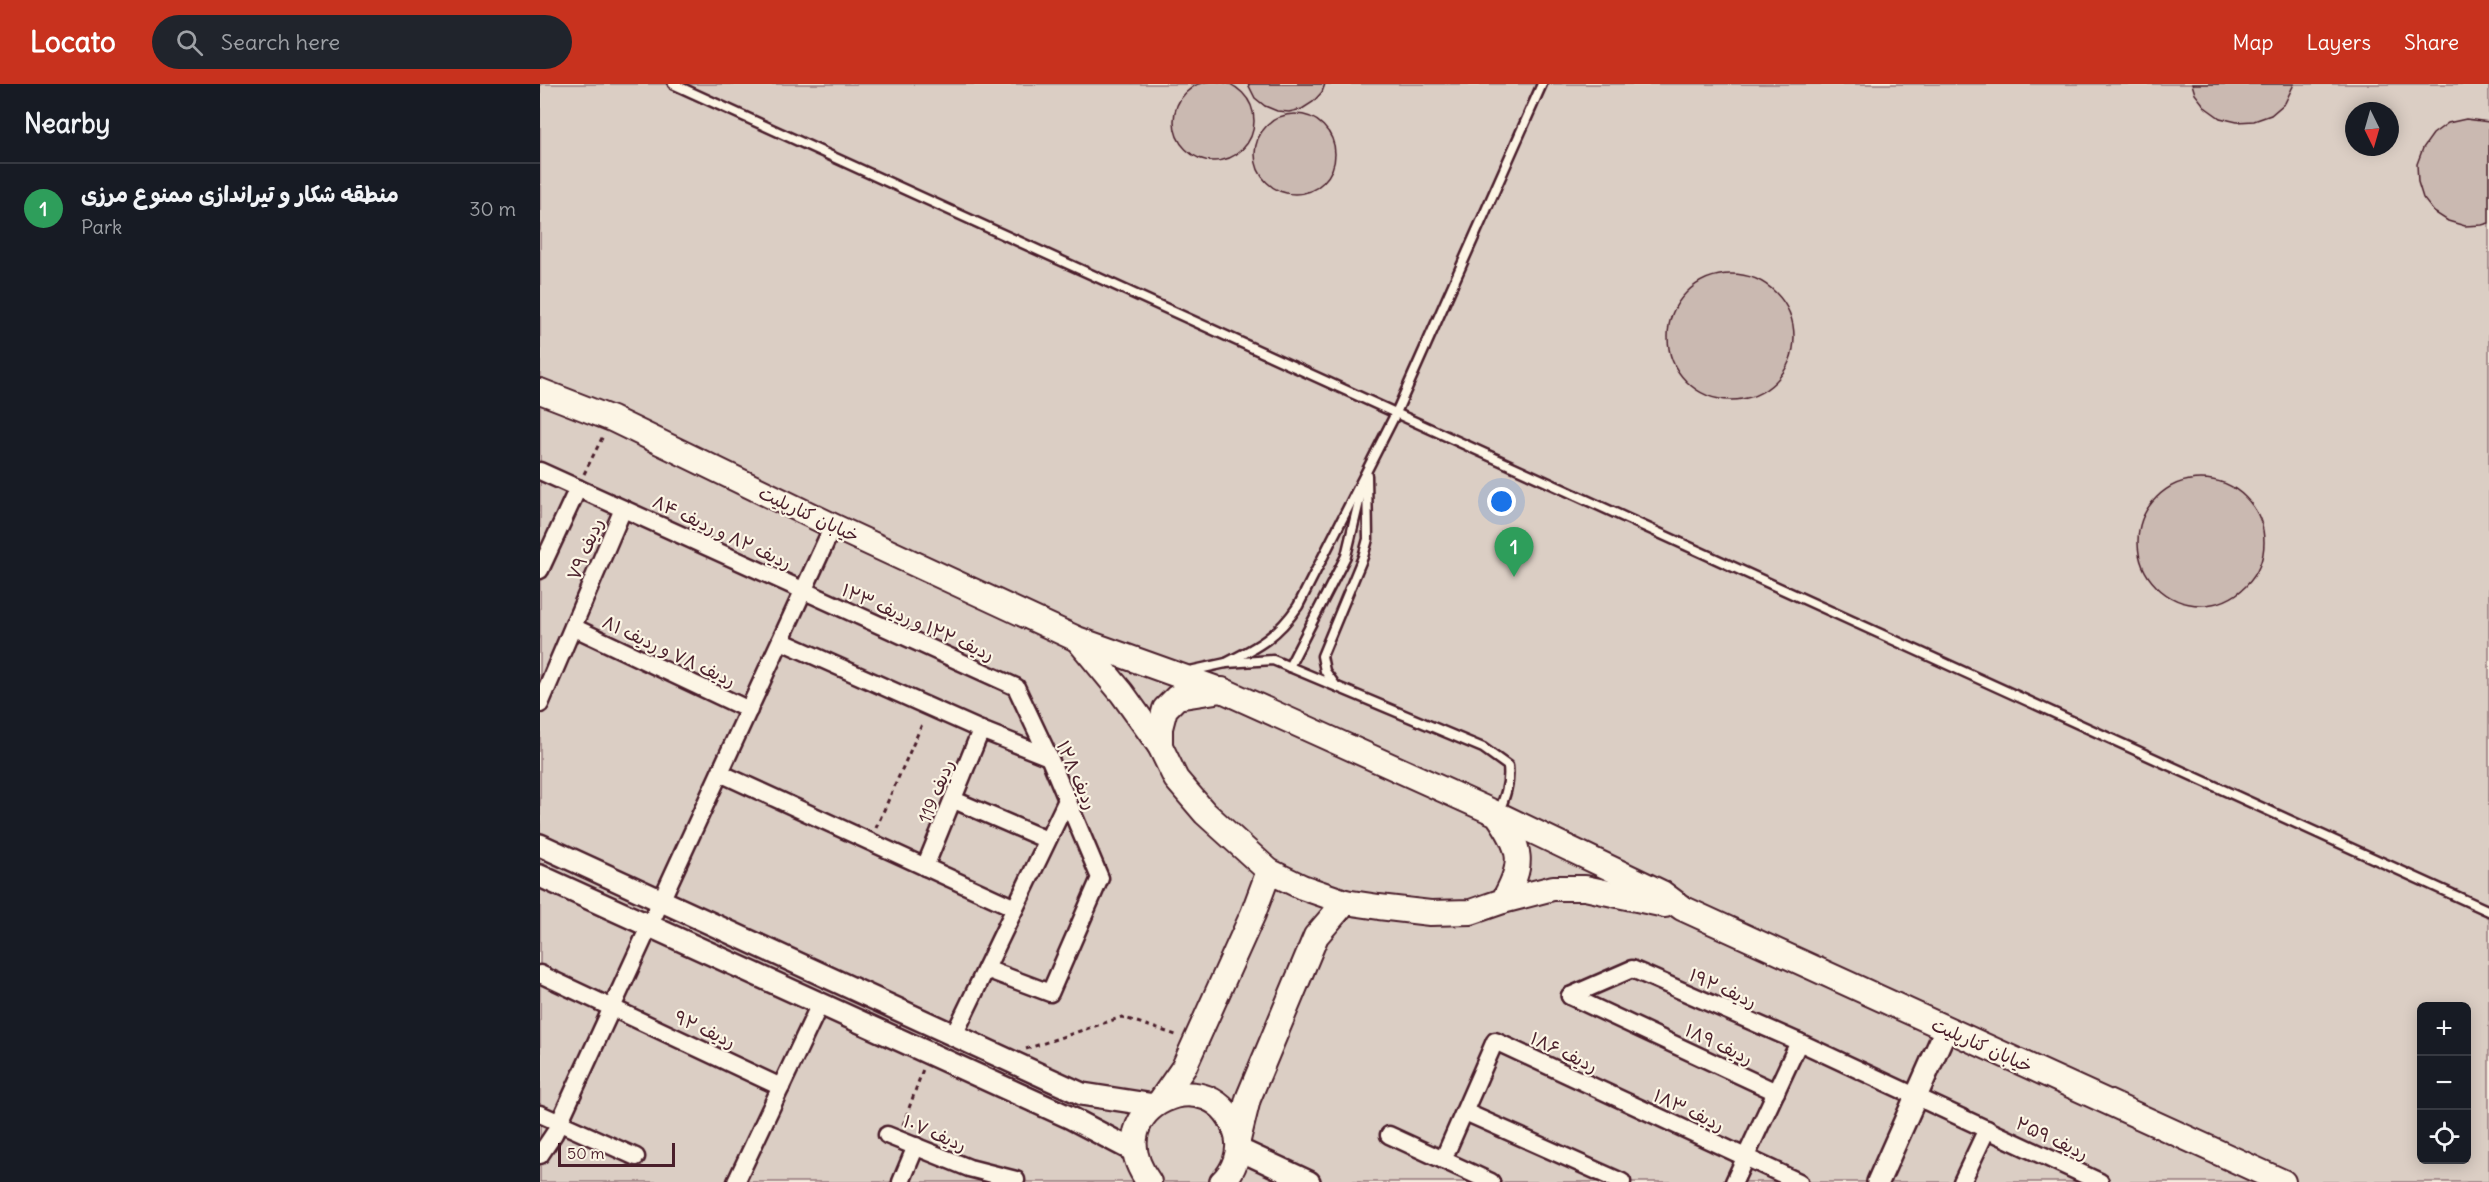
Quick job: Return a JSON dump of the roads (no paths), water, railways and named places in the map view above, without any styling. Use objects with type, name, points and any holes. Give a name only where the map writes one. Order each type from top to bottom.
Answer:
[{"type":"main road","name":"خیابان کنارپلیت","points":[[540,392],[612,419],[833,526],[1077,639],[1222,690],[1497,814],[1662,893],[1682,908],[2283,1182]]},
{"type":"main road","name":"خیابان کنارپلیت","points":[[1077,639],[1122,693],[1160,746],[1176,779],[1205,813],[1269,871],[1302,887],[1346,902],[1430,912],[1471,912],[1552,888],[1585,888],[1682,908]]},
{"type":"main road","points":[[1160,746],[1160,728],[1165,709],[1177,697],[1222,690]]},
{"type":"main road","points":[[1497,814],[1514,837],[1517,850],[1515,880],[1503,901]]},
{"type":"main road","points":[[1139,1171],[1135,1134],[1142,1118],[1157,1103],[1184,1066],[1253,914],[1269,871]]},
{"type":"main road","points":[[1222,1182],[1234,1165],[1248,1099],[1316,936],[1346,902]]},
{"type":"main road","points":[[1157,1103],[1174,1095],[1189,1094],[1216,1103],[1230,1120],[1238,1145]]},
{"type":"street","name":"ردیف ۸۲ و ردیف ۸۴","points":[[540,471],[805,592]]},
{"type":"street","points":[[540,570],[578,488]]},
{"type":"street","name":"ردیف ۷۹","points":[[540,704],[623,508]]},
{"type":"street","points":[[540,1155],[558,1123],[648,925],[805,592],[833,526]]},
{"type":"street","name":"ردیف ۱۲۲ و ردیف ۱۲۳","points":[[805,592],[1016,687]]},
{"type":"street","name":"ردیف ۷۸ و ردیف ۸۱","points":[[573,627],[749,710]]},
{"type":"street","points":[[781,641],[981,730],[1049,757]]},
{"type":"street","name":"ردیف ۱۲۸","points":[[986,969],[1050,993],[1100,878],[1049,757],[1016,687]]},
{"type":"street","name":"ردیف 119","points":[[926,867],[981,730]]},
{"type":"street","points":[[720,773],[1015,908]]},
{"type":"street","points":[[954,800],[1047,840]]},
{"type":"street","points":[[954,1035],[1067,800]]},
{"type":"street","points":[[540,845],[1082,1094],[1157,1103]]},
{"type":"street","points":[[540,876],[1071,1118],[1139,1171]]},
{"type":"street","name":"ردیف ۱۹۲","points":[[1570,996],[1632,969],[1799,1042],[1916,1097]]},
{"type":"street","name":"ردیف ۹۲","points":[[540,974],[782,1087]]},
{"type":"street","name":"ردیف ۱۸۹","points":[[1570,996],[1776,1092]]},
{"type":"street","points":[[736,1182],[820,1004]]},
{"type":"street","points":[[1878,1182],[1946,1029]]},
{"type":"street","name":"ردیف ۱۸۶","points":[[1465,1112],[1495,1041],[1617,1098]]},
{"type":"street","points":[[1734,1182],[1799,1042]]},
{"type":"street","name":"ردیف ۲۵۹","points":[[1916,1097],[2100,1182]]},
{"type":"street","name":"ردیف ۱۸۳","points":[[1617,1098],[1798,1182]]},
{"type":"street","points":[[1443,1160],[1465,1112],[1622,1182]]},
{"type":"street","points":[[540,1114],[636,1157]]},
{"type":"street","points":[[1962,1182],[1987,1130]]},
{"type":"street","points":[[1389,1135],[1491,1182]]},
{"type":"street","name":"ردیف ۱۰۷","points":[[893,1137],[916,1146],[966,1175],[1016,1180]]},
{"type":"street","points":[[1238,1145],[1309,1182]]},
{"type":"street","points":[[901,1182],[916,1146]]},
{"type":"lane","points":[[673,84],[2489,912]]},
{"type":"lane","points":[[1226,663],[1257,648],[1276,634],[1288,621],[1307,588],[1396,413],[1542,84]]},
{"type":"lane","points":[[1289,667],[1346,556],[1368,469]]},
{"type":"lane","points":[[1336,687],[1325,671],[1322,656],[1363,557],[1368,539],[1368,469]]},
{"type":"lane","points":[[1175,675],[1226,663],[1273,660],[1496,755],[1508,766],[1509,780],[1506,795],[1497,814]]},
{"type":"place","name":"منطقه شکار و تیراندازی ممنوع مرزی","points":[[1514,577]]}]
